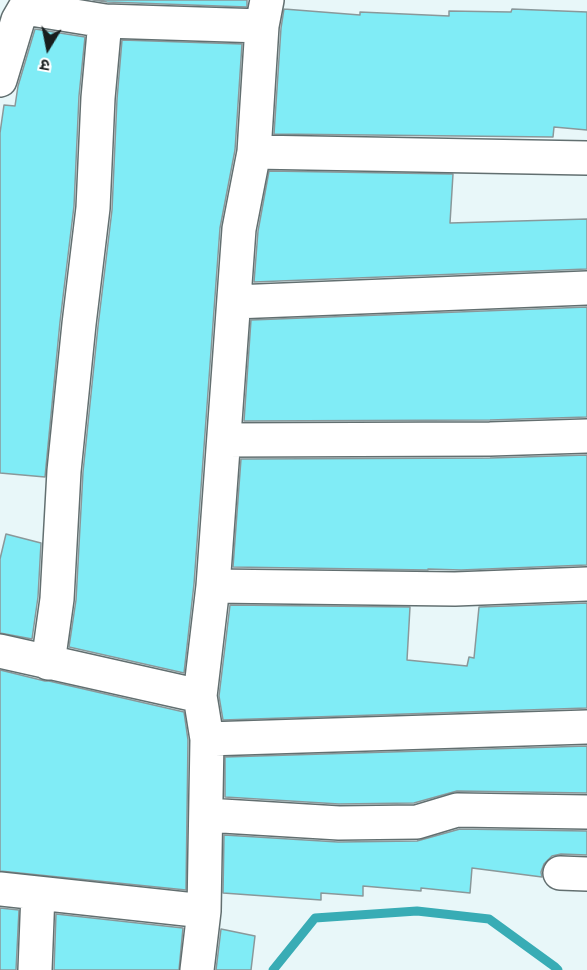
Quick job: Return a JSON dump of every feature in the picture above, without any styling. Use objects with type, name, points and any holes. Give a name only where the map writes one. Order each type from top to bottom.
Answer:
[{"type":"street","points":[[0,80],[18,20],[25,8],[105,21],[265,13],[254,152],[239,230],[213,586],[200,696],[207,739],[204,911],[197,970]]},
{"type":"street","points":[[48,663],[57,599],[64,471],[93,208],[98,98],[105,21]]},
{"type":"street","points":[[254,152],[587,158]]},
{"type":"street","points":[[234,302],[587,288]]},
{"type":"street","points":[[224,440],[490,439],[587,436]]},
{"type":"street","points":[[213,586],[455,589],[587,584]]},
{"type":"street","points":[[0,651],[200,696]]},
{"type":"street","points":[[207,739],[587,727]]},
{"type":"street","points":[[206,815],[339,823],[417,822],[457,810],[587,812]]},
{"type":"street","points":[[0,889],[204,911]]},
{"type":"street","points":[[35,970],[38,893]]},
{"type":"building","points":[[93,0],[247,0],[247,7],[107,2]]},
{"type":"building","points":[[284,9],[360,15],[360,12],[449,16],[449,11],[511,12],[512,9],[587,12],[587,130],[554,127],[553,137],[274,134]]},
{"type":"building","points":[[35,29],[85,37],[79,96],[74,206],[45,477],[0,473],[0,133],[4,105],[15,106],[18,86]]},
{"type":"building","points":[[122,40],[242,44],[235,150],[220,228],[194,584],[184,673],[69,647],[76,600],[83,472],[112,210]]},
{"type":"building","points":[[269,171],[453,174],[450,223],[587,219],[587,269],[254,282],[258,231]]},
{"type":"building","points":[[587,307],[587,417],[490,420],[244,421],[251,320]]},
{"type":"building","points":[[587,455],[587,565],[461,570],[233,567],[241,459],[490,458]]},
{"type":"building","points":[[6,534],[41,543],[38,597],[32,639],[0,633],[0,559]]},
{"type":"building","points":[[587,603],[587,708],[223,720],[219,696],[230,605],[410,607],[407,660],[467,666],[469,657],[474,658],[479,607]]},
{"type":"building","points":[[0,670],[184,712],[188,740],[186,890],[0,871]]},
{"type":"building","points":[[587,746],[587,793],[457,791],[414,803],[339,804],[225,797],[225,757]]},
{"type":"building","points":[[460,829],[587,831],[587,855],[552,856],[544,864],[542,877],[472,868],[470,893],[363,886],[363,896],[321,893],[321,900],[223,893],[224,835],[338,842],[417,841]]},
{"type":"building","points":[[0,908],[19,910],[16,970],[0,970]]},
{"type":"building","points":[[56,914],[183,928],[179,970],[54,970]]},
{"type":"building","points":[[221,929],[255,936],[251,970],[216,970]]},
{"type":"waterway","points":[[273,970],[315,918],[417,911],[489,919],[558,970]]}]
